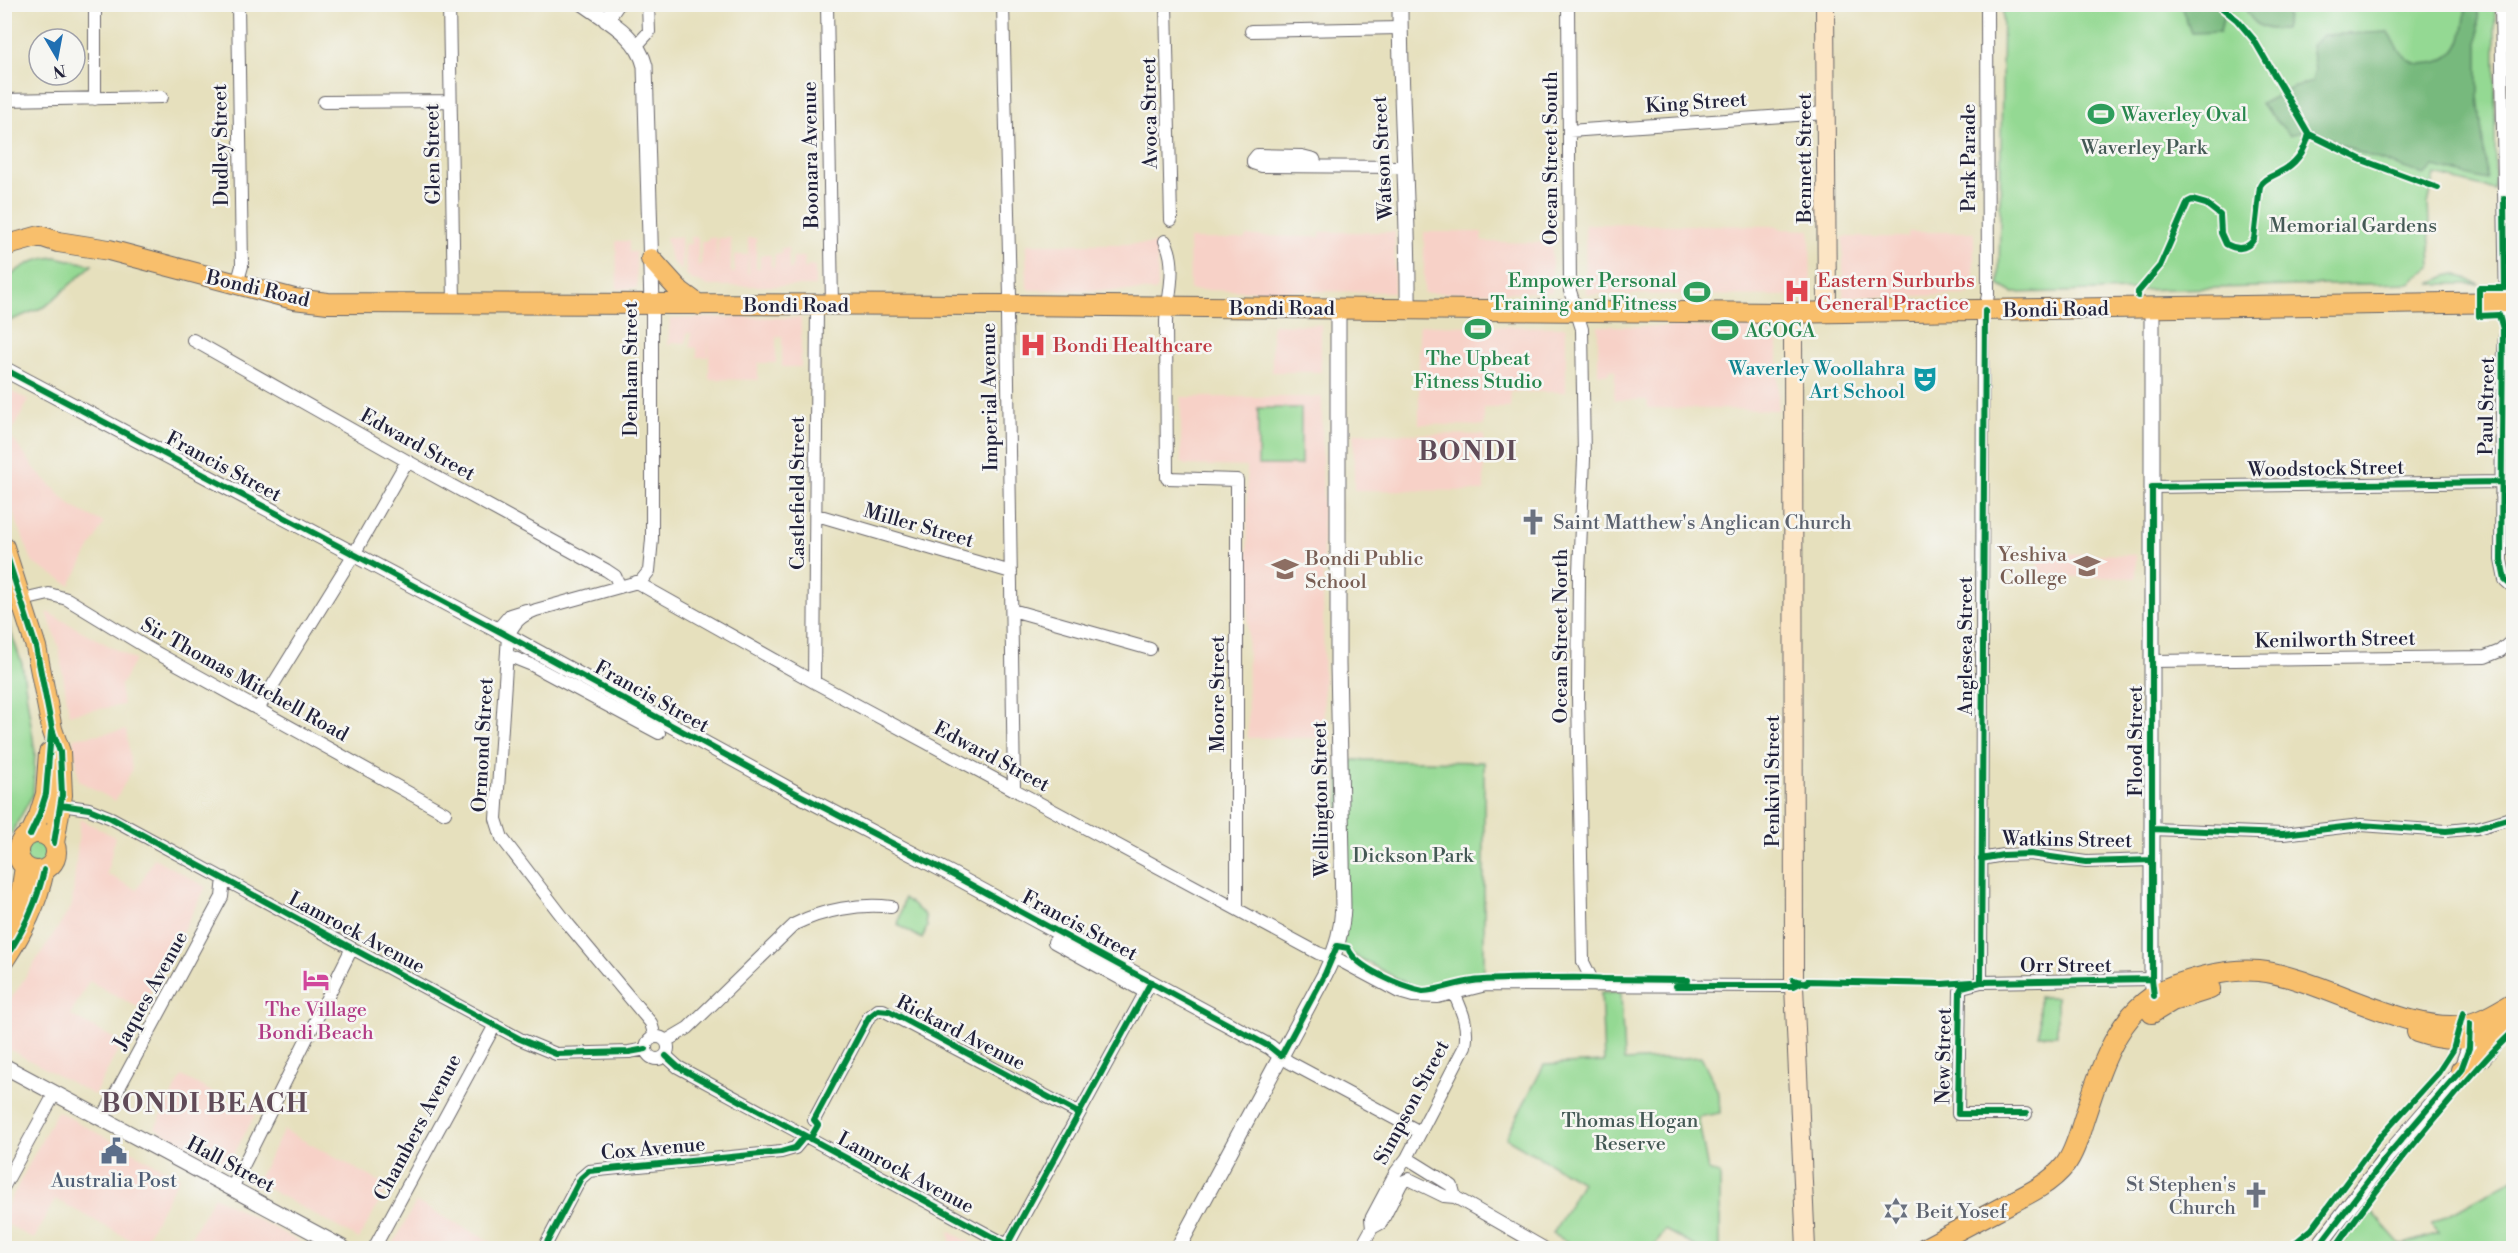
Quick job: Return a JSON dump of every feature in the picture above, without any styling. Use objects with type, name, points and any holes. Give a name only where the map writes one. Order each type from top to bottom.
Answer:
[{"type":"main road","name":"Bennett Street","points":[[1826,4],[1827,312]]},
{"type":"main road","name":"Bondi Road","points":[[6,249],[58,242],[99,248],[237,285],[313,302],[1793,312],[2509,302]]},
{"type":"main road","points":[[651,259],[680,291],[699,305]]},
{"type":"main road","name":"Penkivil Street","points":[[1793,312],[1794,986],[1806,1248]]},
{"type":"main road","points":[[5,551],[23,600],[40,663],[52,729],[62,766],[61,805],[54,843],[56,856],[52,865],[34,869],[21,863],[18,852],[21,841],[30,835],[41,834],[54,843]]},
{"type":"main road","points":[[30,835],[46,794],[52,729]]},
{"type":"main road","points":[[4,928],[34,869]]},
{"type":"main road","points":[[4,960],[31,915],[40,891],[34,869]]},
{"type":"main road","points":[[1924,1248],[2034,1189],[2064,1166],[2078,1137],[2104,1058],[2127,1021],[2155,994],[2201,992],[2230,984],[2251,982],[2278,985],[2319,996],[2436,1038],[2456,1040],[2514,1002]]},
{"type":"main road","points":[[1948,1248],[2046,1194],[2072,1172],[2088,1142],[2120,1053],[2139,1027],[2155,994]]},
{"type":"main road","points":[[2470,1031],[2513,1019]]},
{"type":"main road","points":[[2461,1070],[2480,1058],[2513,1019]]},
{"type":"street","points":[[95,4],[95,99]]},
{"type":"street","name":"Dudley Street","points":[[237,285],[242,266],[238,4]]},
{"type":"street","name":"Glen Street","points":[[448,4],[454,303]]},
{"type":"street","points":[[584,4],[637,45],[649,32],[648,4]]},
{"type":"street","points":[[606,20],[617,4]]},
{"type":"street","name":"Boonara Avenue","points":[[824,305],[827,4]]},
{"type":"street","name":"Imperial Avenue","points":[[1003,4],[1014,789]]},
{"type":"street","name":"Avoca Street","points":[[1166,4],[1171,220]]},
{"type":"street","name":"Watson Street","points":[[1400,4],[1408,309]]},
{"type":"street","name":"Ocean Street South","points":[[1568,4],[1570,291],[1576,310]]},
{"type":"street","name":"Park Parade","points":[[1985,310],[1988,295],[1987,4]]},
{"type":"street","name":"Paul Street","points":[[2501,4],[2509,227],[2509,302],[2503,329],[2501,482],[2507,496],[2502,571],[2505,580],[2514,588]]},
{"type":"street","points":[[1251,31],[1400,28]]},
{"type":"street","name":"Denham Street","points":[[636,582],[645,578],[651,561],[652,305],[646,74],[643,58],[637,45]]},
{"type":"street","points":[[4,100],[162,98]]},
{"type":"street","points":[[324,102],[450,101]]},
{"type":"street","name":"King Street","points":[[1569,131],[1826,113]]},
{"type":"street","points":[[1317,165],[1331,168],[1403,167]]},
{"type":"street","points":[[1165,241],[1170,256],[1168,308]]},
{"type":"street","name":"Castlefield Street","points":[[814,682],[824,305]]},
{"type":"street","name":"Moore Street","points":[[1168,308],[1166,321],[1167,478],[1237,480],[1237,908]]},
{"type":"street","name":"Wellington Street","points":[[1178,1248],[1333,958],[1341,929],[1343,907],[1338,675],[1338,308]]},
{"type":"street","name":"Flood Street","points":[[2152,308],[2152,860],[2155,994]]},
{"type":"street","name":"Ocean Street North","points":[[1576,310],[1582,329],[1584,459],[1579,564],[1578,697],[1583,962],[1595,986]]},
{"type":"street","name":"Anglesea Street","points":[[1981,982],[1985,310]]},
{"type":"street","name":"Edward Street","points":[[193,340],[606,570],[617,579],[620,587]]},
{"type":"street","name":"Francis Street","points":[[4,369],[502,633],[1148,987]]},
{"type":"street","points":[[258,709],[354,554],[407,461]]},
{"type":"street","name":"Woodstock Street","points":[[2152,487],[2501,482]]},
{"type":"street","name":"Miller Street","points":[[817,515],[1011,572]]},
{"type":"street","points":[[502,633],[521,616],[536,610],[636,582]]},
{"type":"street","name":"Edward Street","points":[[636,582],[814,682],[1318,953],[1333,958],[1406,994],[1438,998],[1486,985],[1794,986]]},
{"type":"street","name":"Sir Thomas Mitchell Road","points":[[23,600],[49,594],[67,599],[445,813]]},
{"type":"street","points":[[1012,610],[1150,649]]},
{"type":"street","name":"Ormond Street","points":[[502,633],[507,655],[496,819],[502,838],[575,933],[651,1023],[661,1039]]},
{"type":"street","name":"Kenilworth Street","points":[[2152,661],[2485,657],[2500,651],[2514,639]]},
{"type":"street","name":"Francis Street","points":[[507,655],[532,664],[659,733]]},
{"type":"street","name":"Lamrock Avenue","points":[[61,805],[102,814],[495,1025],[556,1054],[629,1052],[646,1049]]},
{"type":"street","points":[[2152,829],[2283,834],[2361,825],[2446,831],[2477,828],[2514,817]]},
{"type":"street","name":"Watkins Street","points":[[1981,859],[2030,854],[2086,862],[2152,860]]},
{"type":"street","name":"Jaques Avenue","points":[[102,1119],[222,897],[224,878]]},
{"type":"street","points":[[661,1039],[669,1048],[666,1056],[654,1059],[646,1049],[648,1042],[688,1028],[795,924],[814,915],[871,905],[891,907]]},
{"type":"street","name":"Francis Street","points":[[1054,942],[1270,1047],[1289,1062],[1420,1132]]},
{"type":"street","points":[[232,1188],[352,948]]},
{"type":"street","points":[[1570,985],[1577,977],[1583,962]]},
{"type":"street","name":"Orr Street","points":[[1981,982],[2155,994]]},
{"type":"street","name":"New Street","points":[[1981,982],[1966,984],[1960,991],[1958,1114],[2026,1114]]},
{"type":"street","points":[[1007,1247],[1148,987]]},
{"type":"street","name":"Simpson Street","points":[[1372,1228],[1371,1219],[1396,1172],[1407,1158],[1465,1046],[1466,1022],[1454,993]]},
{"type":"street","name":"Rickard Avenue","points":[[814,1120],[869,1017],[878,1010],[884,1010],[1078,1113]]},
{"type":"street","name":"Chambers Avenue","points":[[374,1248],[495,1025]]},
{"type":"street","points":[[2318,1248],[2388,1155],[2461,1070],[2467,1057],[2470,1031]]},
{"type":"street","name":"Lamrock Avenue","points":[[666,1056],[678,1067],[1007,1247]]},
{"type":"street","name":"Hall Street","points":[[4,1066],[343,1248]]},
{"type":"street","points":[[4,1186],[55,1093]]},
{"type":"street","name":"Cox Avenue","points":[[544,1248],[581,1178],[590,1171],[780,1152],[795,1148],[805,1136]]},
{"type":"street","points":[[1407,1158],[1452,1186],[1455,1197],[1544,1248]]},
{"type":"street","name":"Simpson Street","points":[[1361,1248],[1372,1228],[1381,1223],[1402,1182],[1407,1179],[1412,1179],[1444,1196],[1455,1197]]},
{"type":"shaded area","points":[[1585,224],[1778,226],[1779,229],[1810,230],[1811,294],[1808,296],[1586,294]]},
{"type":"shaded area","points":[[1320,232],[1395,232],[1394,292],[1190,290],[1189,239],[1245,239],[1246,236],[1320,237]]},
{"type":"shaded area","points":[[1424,232],[1482,232],[1482,242],[1552,243],[1552,292],[1424,293]]},
{"type":"shaded area","points":[[1908,232],[1974,232],[1974,290],[1969,295],[1843,297],[1843,237],[1908,237]]},
{"type":"shaded area","points":[[666,237],[681,237],[682,271],[671,260]]},
{"type":"shaded area","points":[[691,237],[698,237],[698,266],[701,265],[701,241],[708,241],[708,237],[716,238],[717,272],[718,238],[731,238],[731,272],[735,273],[734,255],[748,255],[747,273],[749,273],[748,238],[756,238],[756,268],[760,268],[760,255],[771,255],[771,266],[774,267],[775,254],[782,254],[781,248],[788,248],[789,269],[792,269],[793,257],[805,257],[804,268],[807,269],[807,265],[815,266],[815,286],[709,286],[692,280],[686,274],[684,244],[691,244]]},
{"type":"shaded area","points":[[616,241],[629,241],[629,252],[636,252],[637,288],[617,289]]},
{"type":"shaded area","points":[[1026,244],[1157,244],[1158,288],[1155,291],[1030,290],[1027,287]]},
{"type":"shaded area","points":[[801,318],[801,367],[782,367],[782,336],[776,337],[776,363],[758,363],[758,380],[709,379],[709,337],[708,357],[697,357],[697,348],[690,347],[691,333],[687,333],[686,343],[673,342],[668,346],[670,319]]},
{"type":"shaded area","points":[[1272,324],[1321,325],[1321,372],[1272,372]]},
{"type":"shaded area","points":[[1419,325],[1566,327],[1566,392],[1511,392],[1510,408],[1484,408],[1484,426],[1419,424]]},
{"type":"shaded area","points":[[1598,326],[1778,328],[1778,410],[1648,408],[1647,400],[1614,400],[1615,370],[1610,370],[1609,374],[1598,374]]},
{"type":"shaded area","points":[[4,388],[29,400],[10,435],[36,470],[71,506],[104,523],[70,585],[33,563],[5,492]]},
{"type":"shaded area","name":"Bondi Public School","points":[[1181,397],[1322,397],[1324,738],[1248,738],[1247,467],[1185,465],[1181,462]]},
{"type":"shaded area","points":[[1354,433],[1484,435],[1484,491],[1354,490]]},
{"type":"shaded area","name":"Yeshiva College","points":[[2038,553],[2136,555],[2136,578],[2038,576]]},
{"type":"shaded area","points":[[47,612],[135,660],[120,687],[123,705],[69,714],[59,648]]},
{"type":"shaded area","points":[[126,730],[132,770],[115,801],[79,781],[73,738]]},
{"type":"shaded area","points":[[80,819],[115,837],[107,874],[137,890],[154,858],[206,887],[141,1009],[89,981],[70,1015],[122,1043],[94,1095],[5,1047],[5,1008],[72,906]]},
{"type":"shaded area","points":[[182,1076],[255,1115],[227,1167],[155,1128]]},
{"type":"shaded area","points":[[57,1111],[179,1177],[142,1246],[55,1199],[34,1239],[5,1223],[5,1210]]},
{"type":"shaded area","points":[[284,1130],[388,1186],[359,1239],[256,1182]]},
{"type":"shaded area","points":[[214,1196],[311,1248],[185,1248]]},
{"type":"shaded area","points":[[416,1202],[502,1248],[391,1248]]},
{"type":"shaded area","points":[[949,1231],[981,1248],[951,1248]]},
{"type":"green space","name":"Waverley Park","points":[[2003,5],[2495,5],[2495,190],[2435,175],[2428,204],[2431,267],[2409,283],[2013,293],[1999,285]]},
{"type":"green space","points":[[2178,5],[2226,5],[2220,32],[2191,33],[2182,9]]},
{"type":"green space","points":[[2244,5],[2282,5],[2288,17],[2284,29],[2270,29],[2259,25]]},
{"type":"green space","points":[[2466,5],[2478,5],[2478,96],[2487,180],[2434,167],[2424,175],[2355,151],[2311,129],[2290,135],[2261,104],[2292,88],[2312,82],[2315,69],[2311,46],[2323,35],[2388,32],[2402,53],[2411,61],[2422,64],[2442,60],[2456,50],[2460,42]]},
{"type":"green space","points":[[56,257],[92,265],[46,306],[5,323],[5,282],[28,264]]},
{"type":"green space","points":[[2455,274],[2479,284],[2431,284],[2446,276]]},
{"type":"green space","points":[[1258,408],[1301,408],[1301,465],[1258,465]]},
{"type":"green space","points":[[5,615],[22,664],[35,752],[33,794],[12,832],[5,838]]},
{"type":"green space","name":"Dickson Park","points":[[1354,760],[1484,762],[1484,978],[1455,982],[1425,990],[1405,983],[1337,946],[1339,768]]},
{"type":"green space","points":[[36,841],[44,845],[48,853],[44,861],[36,865],[28,861],[24,853],[28,845]]},
{"type":"green space","points":[[904,898],[925,915],[927,927],[922,939],[898,925]]},
{"type":"green space","name":"Thomas Hogan Reserve","points":[[1601,992],[1621,992],[1624,1061],[1701,1057],[1719,1094],[1720,1113],[1698,1117],[1708,1171],[1720,1174],[1720,1248],[1698,1248],[1665,1230],[1653,1248],[1578,1248],[1553,1234],[1582,1182],[1506,1138],[1544,1065],[1604,1062]]},
{"type":"green space","points":[[2039,997],[2057,997],[2057,1035],[2039,1035]]},
{"type":"green space","points":[[2513,1179],[2513,1248],[2339,1248],[2368,1208],[2401,1245],[2439,1233],[2431,1224]]},
{"type":"cycle path","points":[[2217,4],[2237,20],[2254,40],[2309,134],[2362,160],[2438,188]]},
{"type":"cycle path","points":[[2138,296],[2138,292],[2160,266],[2188,202],[2192,200],[2206,204],[2220,215],[2221,233],[2226,244],[2242,248],[2251,243],[2254,239],[2260,186],[2266,179],[2286,169],[2295,161],[2305,146],[2309,134]]},
{"type":"cycle path","points":[[2504,198],[2505,288],[2479,288],[2479,316],[2499,315],[2503,329],[2501,560],[2505,580],[2514,588]]},
{"type":"cycle path","points":[[1981,982],[1985,310]]},
{"type":"cycle path","points":[[4,369],[953,875],[1270,1047],[1281,1056],[1325,974],[1337,946],[1348,948],[1360,963],[1381,976],[1423,991],[1466,982],[1498,979],[1688,980]]},
{"type":"cycle path","points":[[2154,996],[2152,979],[2152,487],[2501,482]]},
{"type":"cycle path","points":[[4,547],[36,647],[52,729],[60,752],[62,795],[54,843]]},
{"type":"cycle path","points":[[30,835],[46,794],[51,732]]},
{"type":"cycle path","points":[[61,805],[89,809],[111,818],[520,1039],[556,1054],[629,1052],[646,1049]]},
{"type":"cycle path","points":[[2152,829],[2283,834],[2361,825],[2446,831],[2477,828],[2514,817]]},
{"type":"cycle path","points":[[1981,859],[2030,854],[2086,862],[2152,860]]},
{"type":"cycle path","points":[[4,960],[28,917],[44,870]]},
{"type":"cycle path","points":[[2026,1114],[1958,1114],[1960,991],[1962,987],[1981,982],[2152,979]]},
{"type":"cycle path","points":[[1793,980],[1807,983],[1807,981],[1942,984],[1971,982]]},
{"type":"cycle path","points":[[666,1056],[678,1067],[1007,1245],[1151,982]]},
{"type":"cycle path","points":[[1676,986],[1794,986],[1800,983]]},
{"type":"cycle path","points":[[810,1139],[818,1125],[814,1120],[869,1017],[878,1010],[889,1011],[1078,1113]]},
{"type":"cycle path","points":[[2289,1248],[2312,1229],[2380,1137],[2438,1073],[2453,1050],[2463,1013]]},
{"type":"cycle path","points":[[2317,1248],[2388,1155],[2461,1070],[2469,1048],[2470,1024]]},
{"type":"cycle path","points":[[2335,1248],[2377,1190],[2423,1133],[2483,1062],[2514,1031]]},
{"type":"cycle path","points":[[544,1248],[581,1178],[589,1171],[781,1152],[795,1148],[805,1136]]},
{"type":"place","name":"Waverley Oval","points":[[2101,114]]},
{"type":"place","name":"Eastern Surburbs General Practice","points":[[1797,291]]},
{"type":"place","name":"Empower Personal Training and Fitness","points":[[1697,292]]},
{"type":"place","name":"The Upbeat Fitness Studio","points":[[1478,329]]},
{"type":"place","name":"AGOGA","points":[[1725,330]]},
{"type":"place","name":"Bondi Healthcare","points":[[1033,345]]},
{"type":"place","name":"Waverley Woollahra Art School","points":[[1925,379]]},
{"type":"place","name":"Saint Matthew's Anglican Church","points":[[1533,522]]},
{"type":"place","name":"Yeshiva College","points":[[2087,566]]},
{"type":"place","name":"Bondi Public School","points":[[1285,569]]},
{"type":"place","name":"The Village Bondi Beach","points":[[316,980]]},
{"type":"place","name":"Australia Post","points":[[114,1151]]},
{"type":"place","name":"St Stephen's Church","points":[[2256,1195]]},
{"type":"place","name":"Beit Yosef","points":[[1896,1211]]},
{"type":"district","name":"BONDI","points":[[1468,451]]},
{"type":"district","name":"BONDI BEACH","points":[[205,1103]]},
{"type":"park label","name":"Memorial Gardens","points":[[2353,225]]}]
